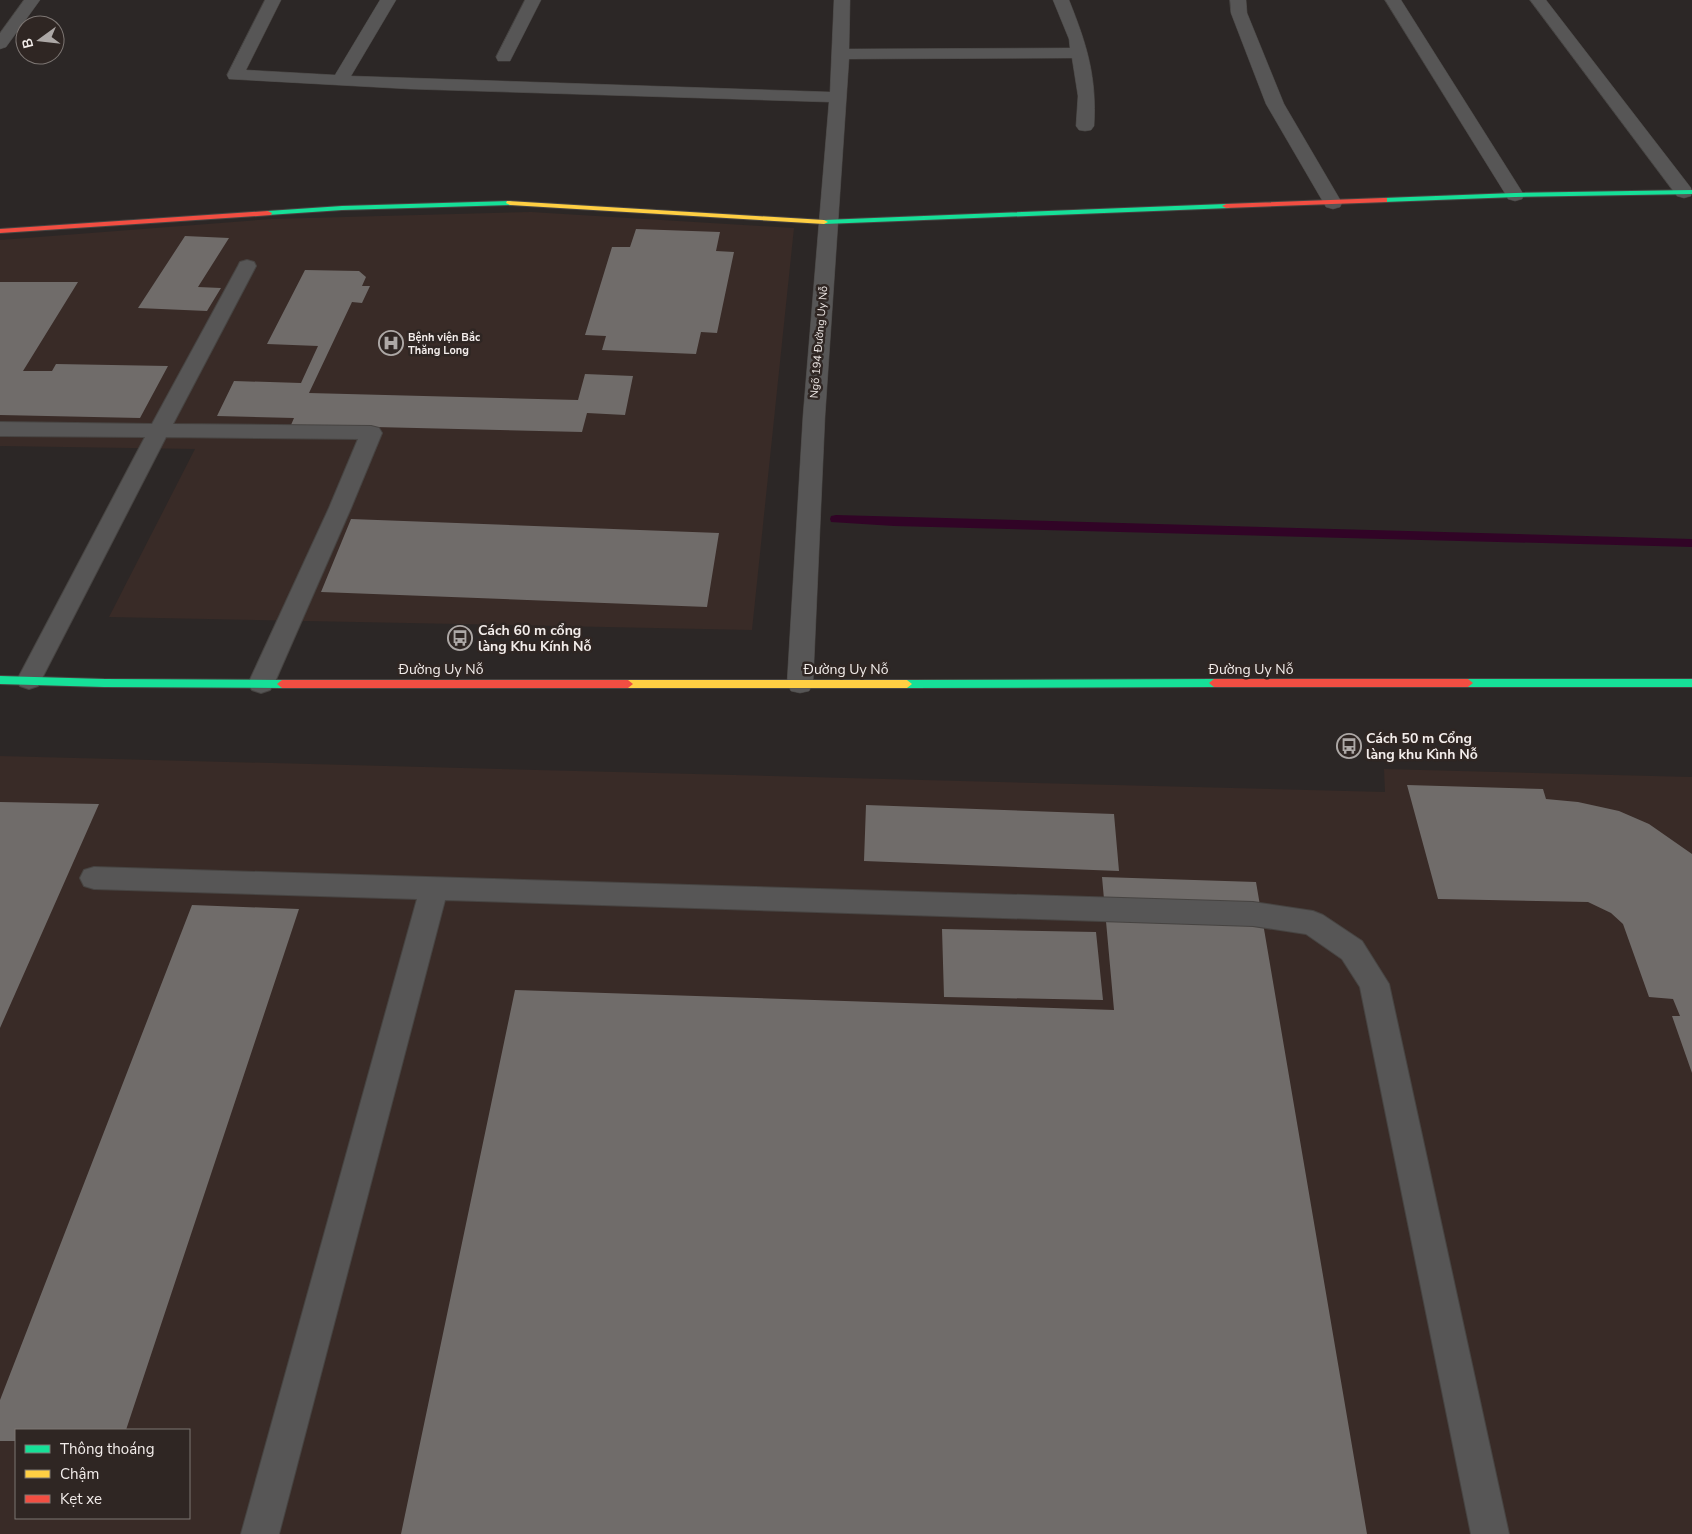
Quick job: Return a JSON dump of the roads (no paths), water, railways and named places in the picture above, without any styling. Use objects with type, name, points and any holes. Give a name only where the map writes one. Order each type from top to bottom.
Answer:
[{"type":"street","points":[[0,44],[32,0]]},
{"type":"street","points":[[273,0],[235,75],[410,84],[838,97]]},
{"type":"street","points":[[340,79],[388,0]]},
{"type":"street","points":[[504,57],[533,0]]},
{"type":"street","name":"Ngõ 194 Đường Uy Nỗ","points":[[800,684],[814,416],[841,54],[842,0]]},
{"type":"street","points":[[1060,0],[1077,39],[1080,53],[1087,96],[1085,126]]},
{"type":"street","points":[[1238,0],[1239,13],[1275,104],[1333,203]]},
{"type":"street","points":[[1393,0],[1515,195]]},
{"type":"street","points":[[1538,0],[1688,192]]},
{"type":"street","points":[[841,54],[934,56],[1080,53]]},
{"type":"street","points":[[0,231],[342,208],[527,203],[829,222],[1515,195],[1688,192]]},
{"type":"street","name":"Đường Uy Nỗ","points":[[0,680],[104,684],[1692,683]]},
{"type":"lane","points":[[29,680],[247,266]]},
{"type":"lane","points":[[0,429],[371,433],[340,508],[260,684]]},
{"type":"lane","points":[[94,878],[1253,914],[1313,923],[1352,950],[1374,984],[1490,1534]]},
{"type":"lane","points":[[260,1534],[434,889]]},
{"type":"waterway","points":[[836,519],[1692,543]]},
{"type":"place","name":"Bệnh viện Bắc Thăng Long","points":[[391,343]]},
{"type":"place","name":"Cách 60 m cổng làng Khu Kính Nỗ","points":[[460,638]]},
{"type":"place","name":"Cách 50 m Cổng làng khu Kình Nỗ","points":[[1349,746]]}]
